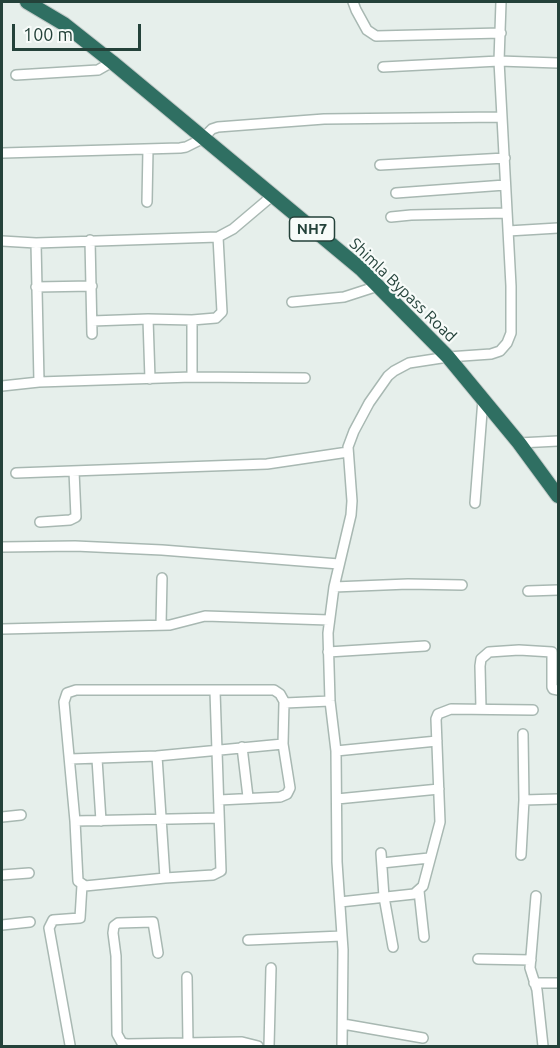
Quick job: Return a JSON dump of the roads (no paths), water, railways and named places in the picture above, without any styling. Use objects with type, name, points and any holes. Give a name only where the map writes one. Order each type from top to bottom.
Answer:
[{"type":"highway","name":"Shimla Bypass Road","points":[[27,2],[64,24],[112,62],[361,269],[448,357],[519,443],[558,496]]},
{"type":"street","points":[[353,2],[367,30],[376,36],[501,33]]},
{"type":"street","points":[[342,1047],[342,936],[337,862],[336,751],[330,701],[328,652],[329,620],[334,587],[348,530],[352,501],[349,442],[388,376],[409,363],[500,351],[507,343],[511,333],[499,61],[501,2]]},
{"type":"street","points":[[383,67],[499,61],[558,63]]},
{"type":"street","points":[[16,75],[98,70],[112,62]]},
{"type":"street","points":[[3,153],[186,147],[218,127],[324,119],[501,117]]},
{"type":"street","points":[[147,202],[148,149]]},
{"type":"street","points":[[380,165],[504,159]]},
{"type":"street","points":[[396,192],[505,185]]},
{"type":"street","points":[[2,241],[36,243],[218,237],[233,229],[272,196]]},
{"type":"street","points":[[391,218],[411,215],[506,213]]},
{"type":"street","points":[[508,231],[558,228]]},
{"type":"street","points":[[92,321],[216,318],[222,312],[218,237]]},
{"type":"street","points":[[90,240],[92,334]]},
{"type":"street","points":[[36,243],[39,382]]},
{"type":"street","points":[[36,287],[92,286]]},
{"type":"street","points":[[292,302],[344,297],[378,286]]},
{"type":"street","points":[[148,319],[150,379]]},
{"type":"street","points":[[192,320],[192,377]]},
{"type":"street","points":[[2,386],[39,382],[192,377],[305,378]]},
{"type":"street","points":[[476,503],[483,399]]},
{"type":"street","points":[[519,443],[558,441]]},
{"type":"street","points":[[16,473],[267,464],[348,452]]},
{"type":"street","points":[[40,522],[70,520],[76,517],[74,471]]},
{"type":"street","points":[[2,547],[75,546],[162,550],[339,564]]},
{"type":"street","points":[[161,625],[162,578]]},
{"type":"street","points":[[334,587],[408,584],[462,585]]},
{"type":"street","points":[[528,591],[558,590]]},
{"type":"street","points":[[2,629],[178,624],[209,616],[329,620]]},
{"type":"street","points":[[328,652],[425,646]]},
{"type":"street","points":[[481,708],[480,666],[481,659],[489,652],[519,650],[552,652],[552,687],[558,690]]},
{"type":"street","points":[[82,885],[213,875],[220,871],[215,690]]},
{"type":"street","points":[[70,1045],[49,928],[53,920],[81,918],[82,885],[78,881],[65,696],[71,691],[274,690],[280,694],[284,703],[284,744],[290,788],[288,792],[280,797],[219,800]]},
{"type":"street","points":[[284,703],[330,701]]},
{"type":"street","points":[[340,902],[414,894],[423,886],[440,822],[436,719],[440,712],[451,709],[481,708],[533,710]]},
{"type":"street","points":[[521,855],[524,800],[523,734]]},
{"type":"street","points":[[336,751],[437,741]]},
{"type":"street","points":[[70,759],[157,756],[284,744]]},
{"type":"street","points":[[242,747],[248,797]]},
{"type":"street","points":[[157,756],[165,878]]},
{"type":"street","points":[[97,759],[101,821]]},
{"type":"street","points":[[337,799],[439,789]]},
{"type":"street","points":[[524,800],[558,800]]},
{"type":"street","points":[[2,817],[21,815]]},
{"type":"street","points":[[75,821],[219,818]]},
{"type":"street","points":[[393,947],[384,897],[382,858],[429,858]]},
{"type":"street","points":[[2,875],[29,873]]},
{"type":"street","points":[[420,891],[424,937]]},
{"type":"street","points":[[536,896],[530,968],[537,990],[543,1047]]},
{"type":"street","points":[[158,953],[153,921],[114,926],[117,1034],[122,1042],[127,1046],[242,1042],[258,1047]]},
{"type":"street","points":[[2,925],[30,922]]},
{"type":"street","points":[[248,940],[342,936]]},
{"type":"street","points":[[478,959],[531,960]]},
{"type":"street","points":[[269,1047],[271,968]]},
{"type":"street","points":[[187,977],[188,1043]]},
{"type":"street","points":[[534,984],[558,983]]},
{"type":"street","points":[[343,1023],[423,1038]]}]
